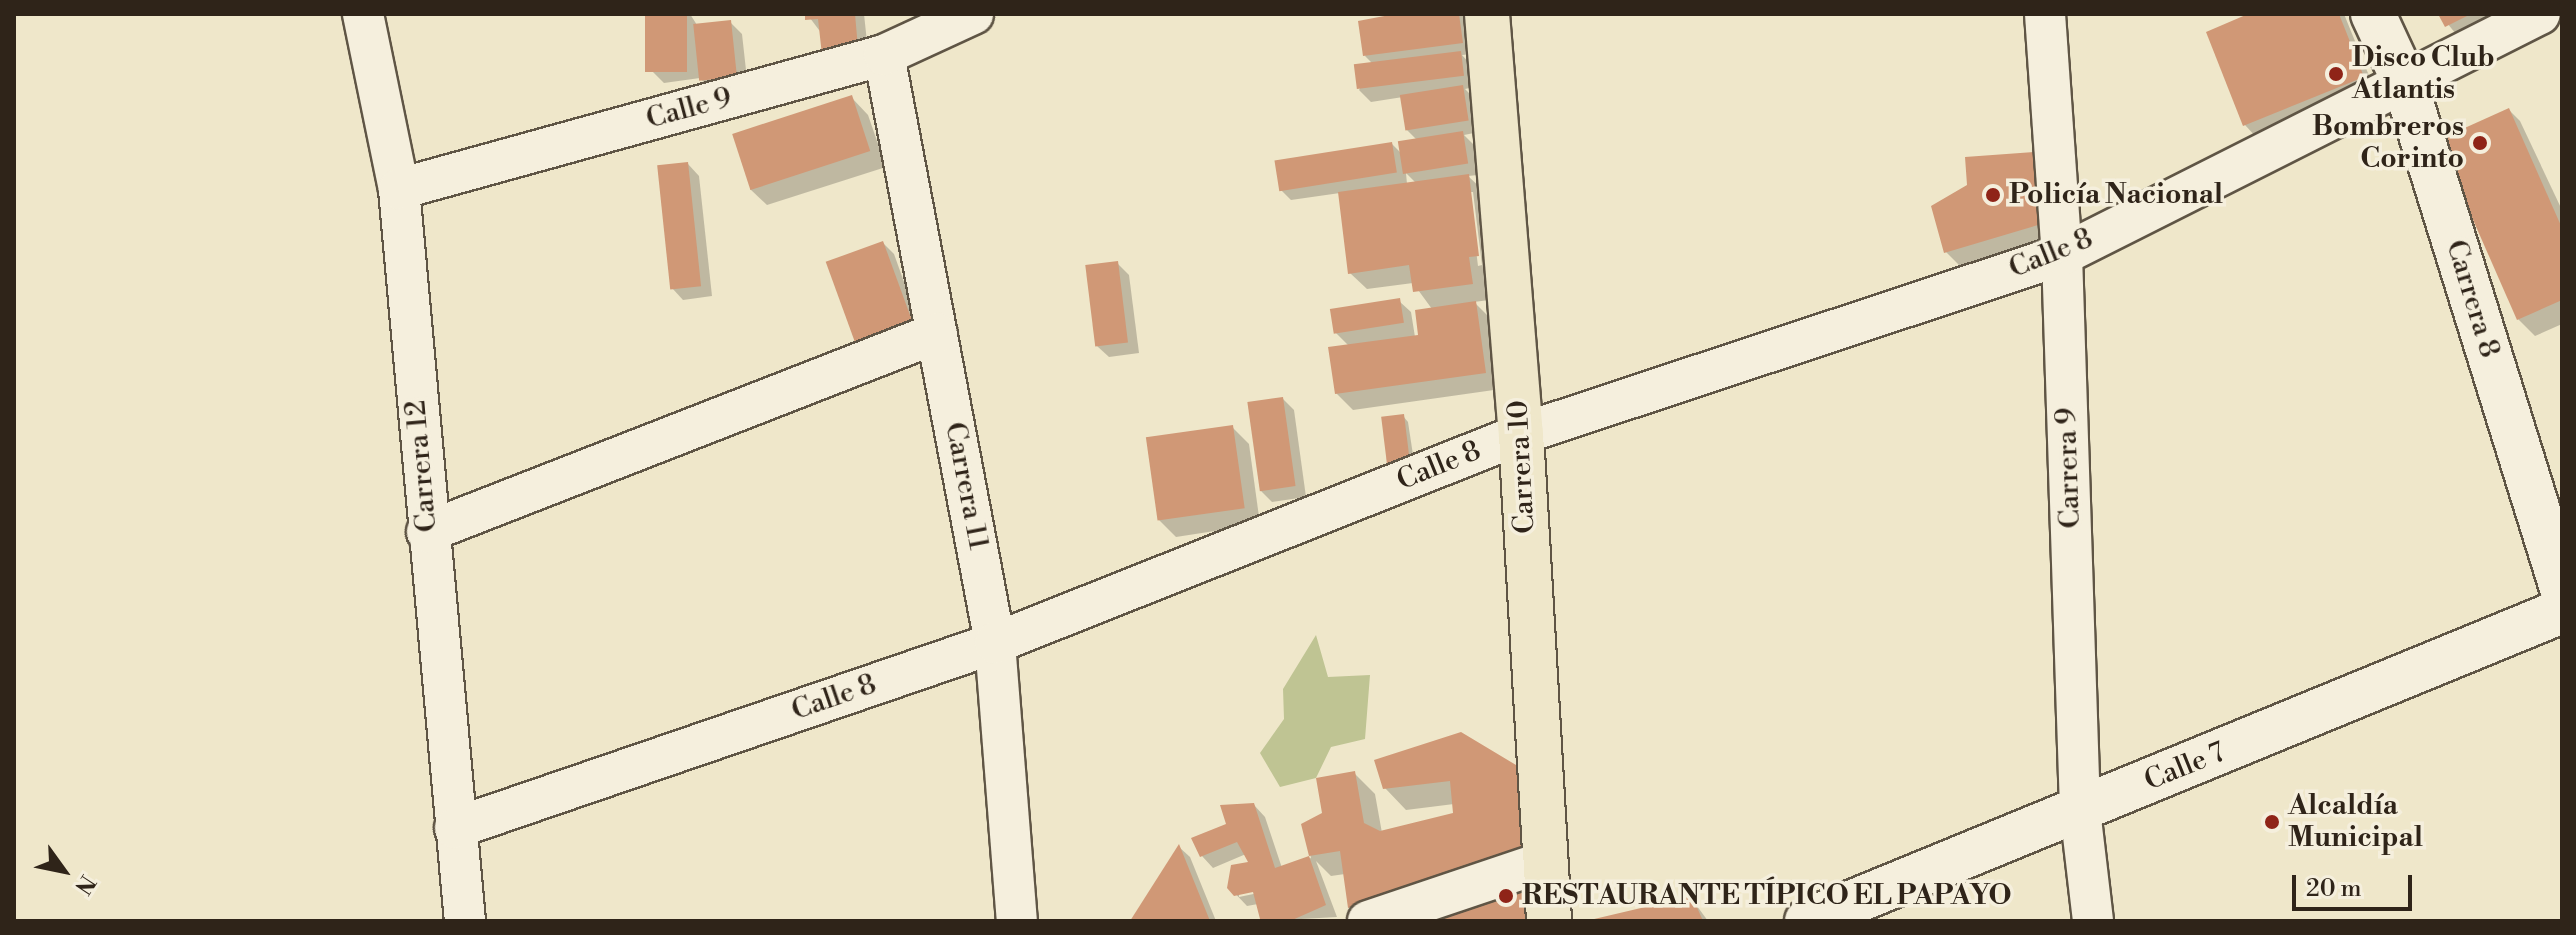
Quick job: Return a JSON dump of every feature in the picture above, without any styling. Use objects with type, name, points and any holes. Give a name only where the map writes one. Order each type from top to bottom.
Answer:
[{"type":"main road","name":"Carrera 10","points":[[1487,14],[1521,434],[1543,862],[1549,921]]},
{"type":"street","name":"Carrera 12","points":[[363,14],[399,189],[427,532],[465,921]]},
{"type":"street","name":"Carrera 9","points":[[2045,14],[2062,255],[2080,810],[2093,921]]},
{"type":"street","name":"Carrera 8","points":[[2373,14],[2405,83],[2562,588]]},
{"type":"street","name":"Calle 8","points":[[455,828],[995,643],[1521,434],[2062,255],[2540,14]]},
{"type":"street","name":"Calle 9","points":[[399,189],[884,55],[958,16]]},
{"type":"street","name":"Carrera 11","points":[[884,55],[995,643],[1017,921]]},
{"type":"street","points":[[427,532],[937,333]]},
{"type":"street","name":"Calle 7","points":[[1807,921],[2562,611]]},
{"type":"street","points":[[1368,921],[1543,862]]},
{"type":"green space","points":[[1316,635],[1328,677],[1370,675],[1365,739],[1331,747],[1316,778],[1280,787],[1260,753],[1284,719],[1283,689]]},
{"type":"building","points":[[645,14],[687,14],[687,72],[645,72]]},
{"type":"building","points":[[805,14],[855,14],[859,59],[823,64],[818,19],[805,20]]},
{"type":"building","points":[[1395,14],[1459,14],[1463,43],[1363,56],[1358,21]]},
{"type":"building","points":[[2248,14],[2339,14],[2364,77],[2243,126],[2206,32]]},
{"type":"building","points":[[2438,14],[2471,14],[2445,27]]},
{"type":"building","points":[[731,20],[737,77],[699,81],[693,24]]},
{"type":"building","points":[[1461,51],[1464,76],[1357,89],[1354,64]]},
{"type":"building","points":[[1463,85],[1469,121],[1405,131],[1400,95]]},
{"type":"building","points":[[852,95],[870,151],[750,190],[732,134]]},
{"type":"building","points":[[2509,108],[2562,228],[2562,300],[2517,320],[2438,140]]},
{"type":"building","points":[[1463,131],[1468,164],[1403,174],[1398,141]]},
{"type":"building","points":[[1392,142],[1397,173],[1279,191],[1274,161]]},
{"type":"building","name":"Policía Nacional","points":[[2034,152],[2038,225],[1944,253],[1931,206],[1967,185],[1965,157]]},
{"type":"building","points":[[688,162],[701,286],[670,290],[657,165]]},
{"type":"building","points":[[1469,174],[1479,256],[1469,257],[1473,284],[1413,292],[1409,265],[1348,274],[1338,192]]},
{"type":"building","points":[[883,241],[913,323],[855,344],[826,262]]},
{"type":"building","points":[[1118,261],[1128,342],[1095,346],[1085,265]]},
{"type":"building","points":[[1400,298],[1404,323],[1334,334],[1330,309]]},
{"type":"building","points":[[1476,301],[1486,373],[1335,394],[1328,347],[1418,335],[1415,310]]},
{"type":"building","points":[[1283,397],[1296,486],[1260,491],[1247,402]]},
{"type":"building","points":[[1404,414],[1410,463],[1387,465],[1381,417]]},
{"type":"building","points":[[1233,425],[1245,508],[1158,520],[1146,437]]},
{"type":"building","points":[[1461,732],[1516,765],[1524,854],[1348,908],[1340,851],[1309,856],[1301,824],[1322,813],[1316,778],[1355,771],[1364,823],[1380,831],[1453,813],[1450,781],[1383,789],[1374,760]]},
{"type":"building","points":[[1254,803],[1275,868],[1309,856],[1326,905],[1290,921],[1260,919],[1253,892],[1234,896],[1227,888],[1231,865],[1248,862],[1237,842],[1200,857],[1191,838],[1226,824],[1220,805]]},
{"type":"building","points":[[1179,844],[1210,921],[1130,921]]},
{"type":"building","name":"RESTAURANTE TÍPICO EL PAPAYO","points":[[1529,877],[1535,921],[1415,921]]},
{"type":"building","points":[[1692,896],[1703,921],[1590,921],[1590,920]]},
{"type":"place","name":"Disco Club Atlantis","points":[[2336,74]]},
{"type":"place","name":"Bombreros Corinto","points":[[2480,143]]},
{"type":"place","name":"Policía Nacional","points":[[1993,195]]},
{"type":"place","name":"Alcaldía Municipal","points":[[2272,822]]},
{"type":"place","name":"RESTAURANTE TÍPICO EL PAPAYO","points":[[1506,896]]}]
